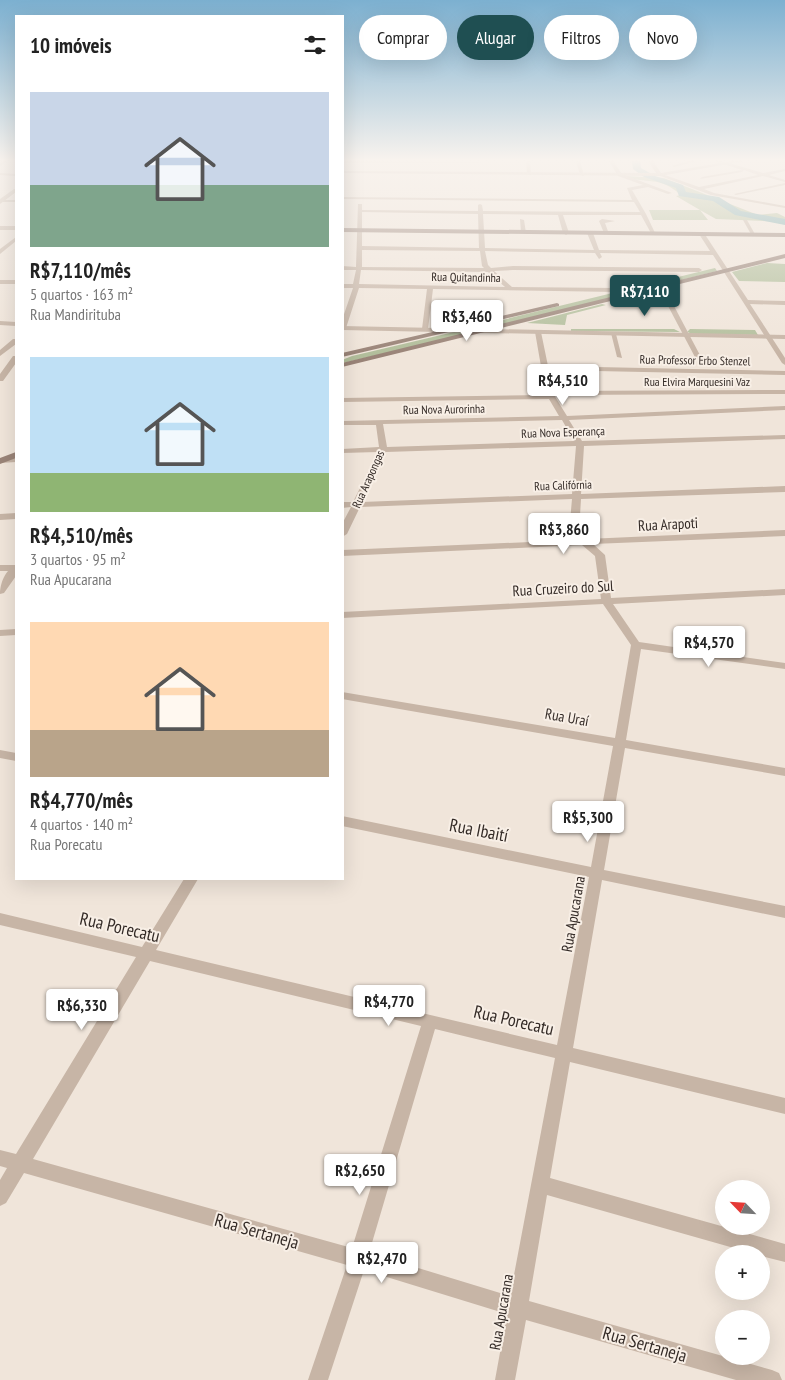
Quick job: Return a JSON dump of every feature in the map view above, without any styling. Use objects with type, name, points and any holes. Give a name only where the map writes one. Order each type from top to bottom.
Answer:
[{"type":"main road","points":[[344,230],[785,236]]},
{"type":"main road","points":[[344,365],[524,322],[660,287],[783,250]]},
{"type":"main road","points":[[452,330],[699,270],[785,256]]},
{"type":"main road","points":[[524,322],[524,324],[535,329]]},
{"type":"main road","points":[[344,355],[431,331]]},
{"type":"main road","points":[[1,461],[15,455]]},
{"type":"street","points":[[344,325],[356,287],[361,248],[361,225]]},
{"type":"street","points":[[481,225],[482,250],[485,266],[491,269],[511,289]]},
{"type":"street","points":[[523,225],[524,232]]},
{"type":"street","points":[[564,225],[566,232]]},
{"type":"street","points":[[604,225],[607,233]]},
{"type":"street","points":[[650,225],[654,234]]},
{"type":"street","points":[[748,225],[754,235]]},
{"type":"street","points":[[0,228],[15,228]]},
{"type":"street","points":[[590,233],[603,268]]},
{"type":"street","points":[[702,234],[785,363]]},
{"type":"street","points":[[0,252],[15,241]]},
{"type":"street","points":[[361,248],[442,253],[482,250],[714,253]]},
{"type":"street","points":[[635,252],[638,258]]},
{"type":"street","points":[[668,252],[672,268]]},
{"type":"street","points":[[344,268],[672,268],[699,270]]},
{"type":"street","points":[[672,268],[685,274]]},
{"type":"street","points":[[0,282],[15,282]]},
{"type":"street","name":"Rua Quitandinha","points":[[344,286],[617,290]]},
{"type":"street","points":[[660,287],[698,359]]},
{"type":"street","points":[[430,288],[431,331]]},
{"type":"street","name":"Rua Quitandinha","points":[[590,290],[601,291],[603,294]]},
{"type":"street","points":[[746,302],[785,303]]},
{"type":"street","points":[[0,323],[15,323]]},
{"type":"street","points":[[469,325],[558,330],[684,332],[785,337]]},
{"type":"street","points":[[344,328],[431,331],[535,329]]},
{"type":"street","points":[[535,329],[550,395],[580,444],[578,498],[573,528],[574,533],[600,555],[606,601],[636,645],[785,666]]},
{"type":"street","points":[[558,330],[613,334],[763,329],[785,330]]},
{"type":"street","points":[[613,334],[620,357]]},
{"type":"street","points":[[0,354],[4,348],[15,342]]},
{"type":"street","points":[[0,379],[15,359]]},
{"type":"street","name":"Rua Professor Erbo Stenzel","points":[[544,368],[785,372]]},
{"type":"street","points":[[7,369],[15,369]]},
{"type":"street","name":"Rua Elvira Marquesini Vaz","points":[[344,400],[785,392]]},
{"type":"street","name":"Rua Nova Aurorinha","points":[[344,423],[564,418],[785,408]]},
{"type":"street","name":"Rua Arapongas","points":[[344,530],[383,450],[379,422]]},
{"type":"street","name":"Rua Nova Esperança","points":[[344,451],[785,437]]},
{"type":"street","points":[[1,461],[15,460]]},
{"type":"street","name":"Rua Califórnia","points":[[344,505],[578,498],[785,489]]},
{"type":"street","points":[[0,516],[15,516]]},
{"type":"street","name":"Rua Arapoti","points":[[344,552],[785,534]]},
{"type":"street","points":[[0,568],[15,568]]},
{"type":"street","points":[[0,590],[15,569]]},
{"type":"street","name":"Rua Cruzeiro do Sul","points":[[344,615],[785,592]]},
{"type":"street","points":[[0,633],[15,632]]},
{"type":"street","name":"Rua Apucarana","points":[[505,1380],[636,645]]},
{"type":"street","name":"Rua Uraí","points":[[344,694],[785,772]]},
{"type":"street","points":[[0,754],[15,757]]},
{"type":"street","name":"Rua Ibaití","points":[[344,822],[597,872],[785,912]]},
{"type":"street","points":[[0,1197],[18,1164],[148,955],[190,880]]},
{"type":"street","name":"Rua Porecatu","points":[[0,919],[785,1106]]},
{"type":"street","points":[[318,1380],[358,1259],[430,1021]]},
{"type":"street","name":"Rua Sertaneja","points":[[0,1158],[358,1259],[518,1308],[772,1380]]},
{"type":"street","points":[[541,1184],[785,1254]]},
{"type":"green space","points":[[767,263],[785,264],[785,282],[739,281],[732,272]]},
{"type":"green space","points":[[715,268],[717,271],[502,325],[486,324]]},
{"type":"green space","points":[[602,304],[606,305],[567,315],[565,325],[527,323]]},
{"type":"green space","points":[[571,329],[674,329],[680,332],[571,331]]},
{"type":"green space","points":[[690,329],[755,330],[758,335],[693,334],[687,332]]},
{"type":"green space","points":[[454,332],[471,333],[344,363],[344,359]]}]
